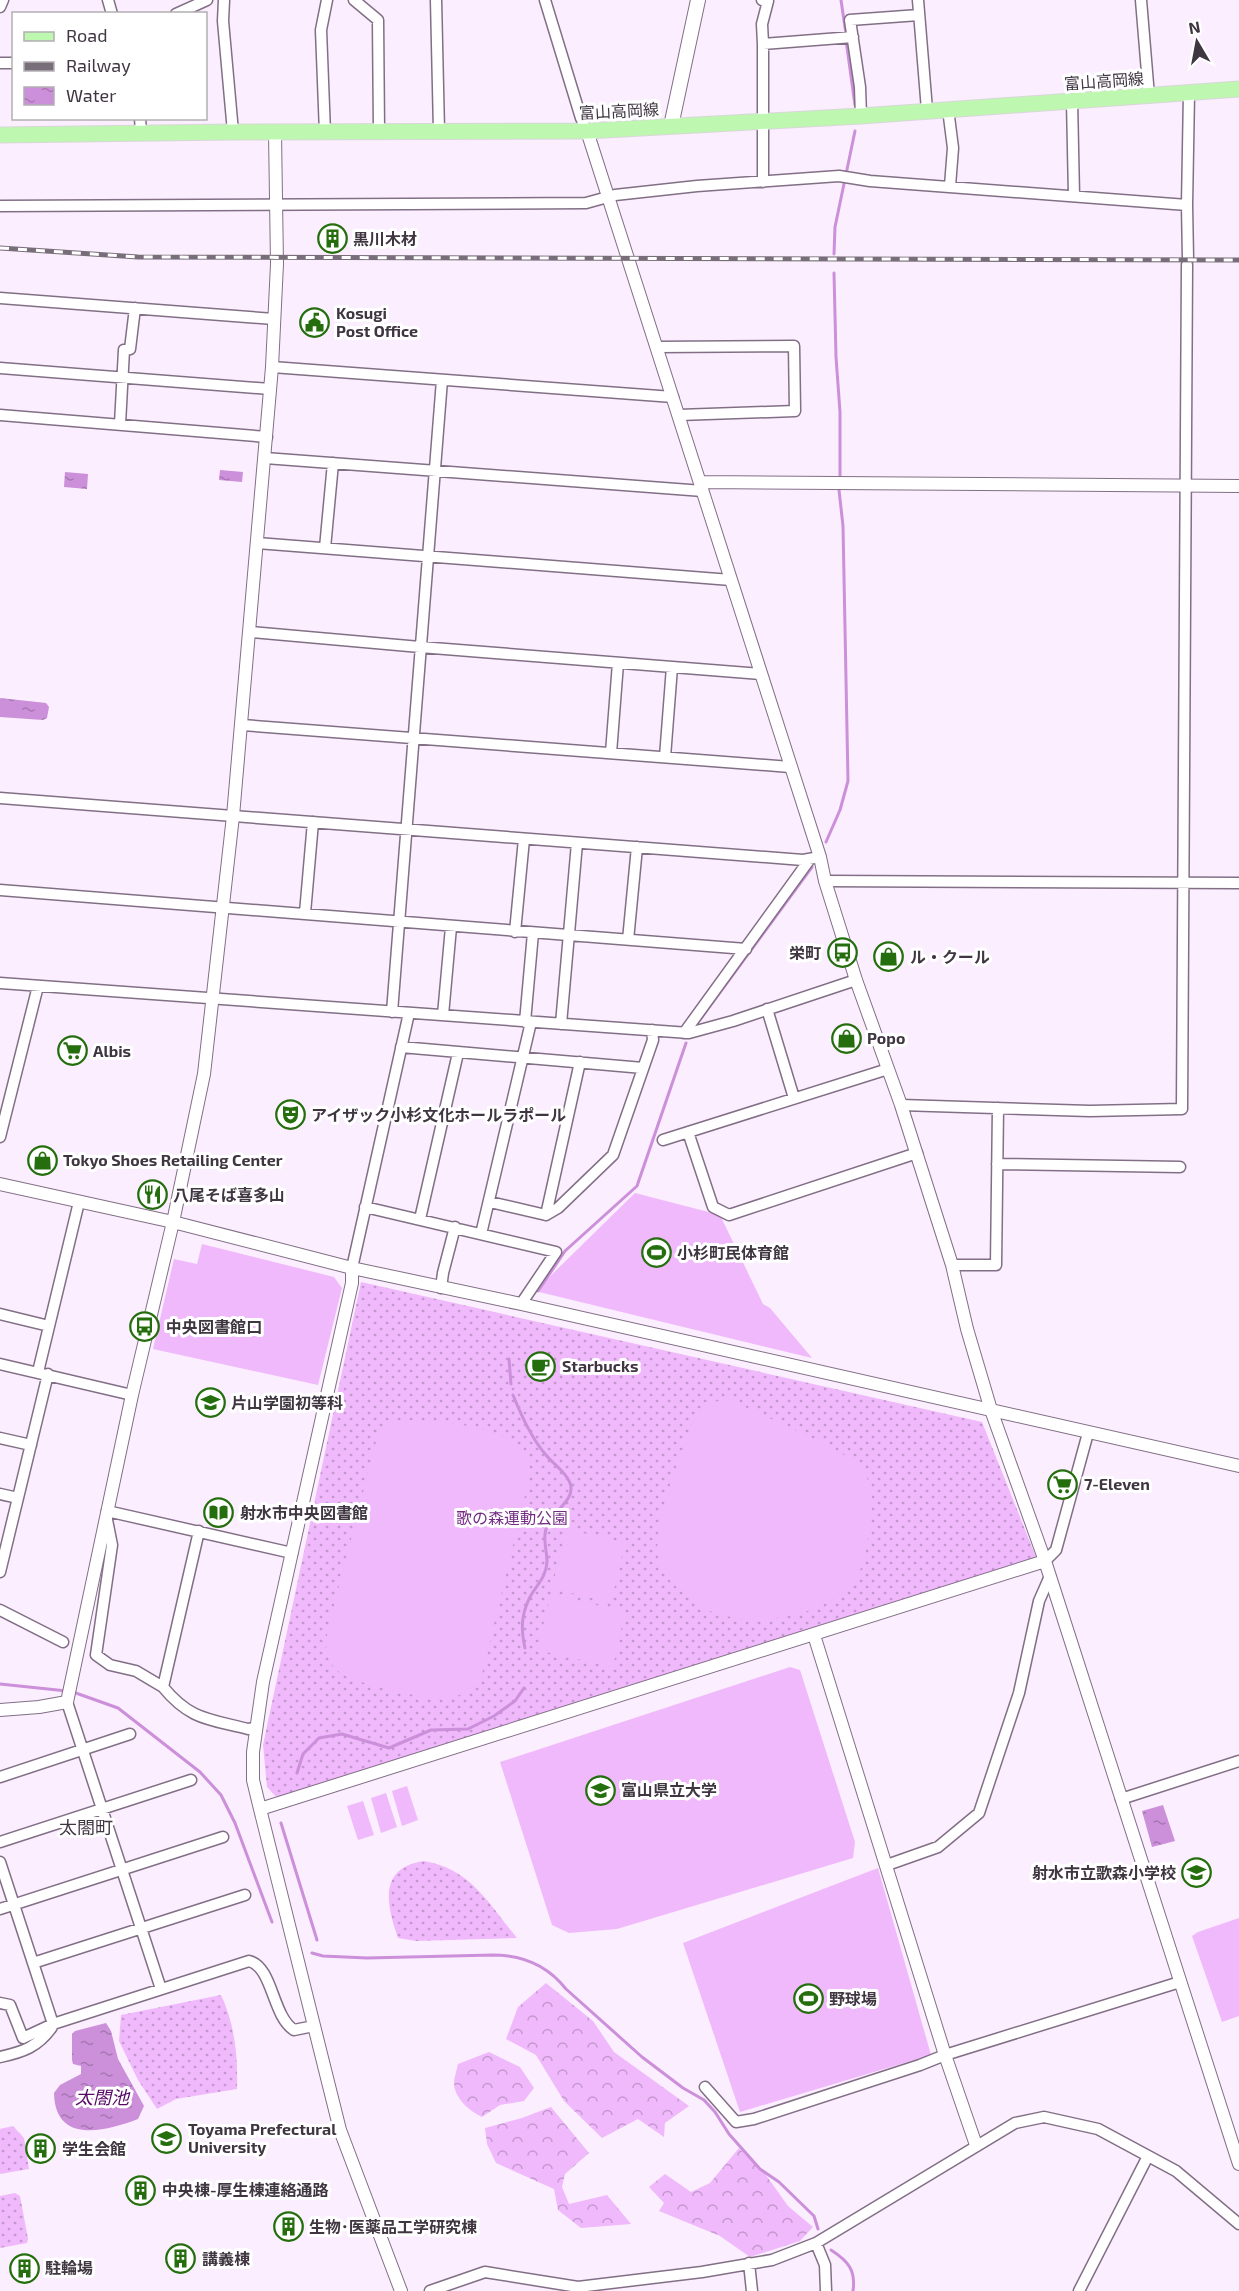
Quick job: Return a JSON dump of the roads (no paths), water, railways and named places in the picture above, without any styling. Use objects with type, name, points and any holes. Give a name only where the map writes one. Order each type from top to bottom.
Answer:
[{"type":"main road","points":[[671,126],[698,0]]},
{"type":"main road","name":"富山高岡線","points":[[0,135],[140,125],[275,133],[587,131],[861,116],[1239,89]]},
{"type":"street","points":[[0,8],[3,0]]},
{"type":"street","points":[[180,12],[207,0]]},
{"type":"street","points":[[224,0],[223,21],[233,132]]},
{"type":"street","points":[[325,133],[321,30],[327,0]]},
{"type":"street","points":[[354,0],[378,20],[379,132]]},
{"type":"street","points":[[436,0],[439,131]]},
{"type":"street","points":[[545,0],[581,118],[610,197],[702,486],[790,767],[815,858],[825,881],[856,980],[901,1105],[952,1264],[967,1329],[991,1410],[1050,1576],[1238,2157]]},
{"type":"street","points":[[762,0],[768,1],[762,24],[763,182]]},
{"type":"street","points":[[918,0],[927,110]]},
{"type":"street","points":[[1142,0],[1149,96]]},
{"type":"street","points":[[861,116],[860,87],[850,20],[919,15]]},
{"type":"street","points":[[763,44],[853,37]]},
{"type":"street","points":[[901,1105],[1090,1111],[1182,1109],[1189,93]]},
{"type":"street","points":[[1072,101],[1074,196]]},
{"type":"street","points":[[948,110],[953,148],[950,186]]},
{"type":"street","points":[[161,1989],[82,1750],[68,1695],[204,1074],[242,725],[267,436],[276,264],[275,133]]},
{"type":"street","points":[[0,206],[586,203],[610,197],[697,186],[844,176],[879,182],[1187,205]]},
{"type":"street","points":[[0,298],[274,319]]},
{"type":"street","points":[[120,424],[124,350],[130,349],[135,308]]},
{"type":"street","points":[[657,347],[794,346],[795,411],[679,415]]},
{"type":"street","points":[[272,367],[673,397]]},
{"type":"street","points":[[0,368],[270,390]]},
{"type":"street","points":[[392,1012],[442,380]]},
{"type":"street","points":[[0,416],[267,436]]},
{"type":"street","points":[[265,458],[435,471],[702,486],[1239,486]]},
{"type":"street","points":[[325,548],[333,463]]},
{"type":"street","points":[[257,543],[731,580]]},
{"type":"street","points":[[251,632],[420,648],[761,674]]},
{"type":"street","points":[[611,753],[618,663]]},
{"type":"street","points":[[666,757],[672,667]]},
{"type":"street","points":[[242,725],[790,767]]},
{"type":"street","points":[[0,798],[577,843],[815,858]]},
{"type":"street","points":[[305,913],[313,822]]},
{"type":"street","points":[[515,932],[524,839]]},
{"type":"street","points":[[561,1024],[577,843]]},
{"type":"street","points":[[628,940],[637,847]]},
{"type":"street","points":[[684,1033],[815,858]]},
{"type":"street","points":[[825,881],[1239,883]]},
{"type":"street","points":[[0,890],[746,949]]},
{"type":"street","points":[[443,1015],[451,927]]},
{"type":"street","points":[[482,1234],[523,1059],[528,1022],[533,933]]},
{"type":"street","points":[[0,982],[684,1033],[733,1021],[856,980]]},
{"type":"street","points":[[0,1137],[38,986]]},
{"type":"street","points":[[767,1009],[794,1098]]},
{"type":"street","points":[[401,2291],[340,2130],[253,1780],[255,1728],[352,1283],[352,1268],[409,1013]]},
{"type":"street","points":[[490,1202],[546,1215],[558,1208],[613,1155],[653,1040],[652,1030]]},
{"type":"street","points":[[401,1047],[643,1068]]},
{"type":"street","points":[[420,1220],[458,1053]]},
{"type":"street","points":[[546,1215],[580,1062]]},
{"type":"street","points":[[663,1140],[888,1069]]},
{"type":"street","points":[[952,1264],[996,1265],[998,1108]]},
{"type":"street","points":[[688,1132],[713,1207],[729,1215],[916,1154]]},
{"type":"street","points":[[997,1164],[1180,1167]]},
{"type":"street","points":[[0,1184],[173,1222],[352,1268],[1239,1466]]},
{"type":"street","points":[[0,1572],[31,1445],[49,1326],[80,1202]]},
{"type":"street","points":[[365,1208],[556,1252],[521,1304]]},
{"type":"street","points":[[441,1288],[442,1273],[455,1227]]},
{"type":"street","points":[[0,1314],[49,1326]]},
{"type":"street","points":[[0,1364],[132,1395]]},
{"type":"street","points":[[260,1809],[1045,1561],[1056,1550],[1088,1433]]},
{"type":"street","points":[[0,1438],[31,1445]]},
{"type":"street","points":[[0,1494],[18,1498]]},
{"type":"street","points":[[107,1515],[199,1531],[292,1553]]},
{"type":"street","points":[[107,1515],[112,1545],[96,1655],[110,1665],[136,1671],[163,1687],[175,1701],[194,1716],[248,1729],[255,1728]]},
{"type":"street","points":[[163,1687],[199,1531]]},
{"type":"street","points":[[887,1865],[938,1847],[979,1813],[1019,1693],[1039,1601],[1050,1576]]},
{"type":"street","points":[[0,1610],[63,1642]]},
{"type":"street","points":[[814,1635],[945,2055],[976,2145]]},
{"type":"street","points":[[0,1710],[39,1707],[68,1695]]},
{"type":"street","points":[[0,1778],[130,1734]]},
{"type":"street","points":[[1121,1799],[1239,1761]]},
{"type":"street","points":[[0,1842],[191,1780]]},
{"type":"street","points":[[0,1909],[223,1837]]},
{"type":"street","points":[[0,1862],[53,2024]]},
{"type":"street","points":[[33,1963],[245,1894]]},
{"type":"street","points":[[0,2003],[10,2005],[23,2038],[53,2024],[249,1961],[256,1963],[263,1971],[286,2025],[294,2030],[314,2026]]},
{"type":"street","points":[[705,2086],[736,2122],[754,2119],[945,2055],[1180,1982]]},
{"type":"street","points":[[0,2057],[34,2045],[43,2039],[53,2024]]},
{"type":"street","points":[[430,2291],[485,2272],[578,2287],[702,2272],[772,2260],[816,2243],[1015,2123],[1044,2117],[1098,2129],[1134,2147],[1176,2171],[1239,2224]]},
{"type":"street","points":[[1079,2291],[1148,2156]]},
{"type":"street","points":[[816,2243],[825,2265],[826,2291]]},
{"type":"street","points":[[749,2264],[752,2291]]},
{"type":"water","points":[[220,470],[243,472],[242,482],[219,480]]},
{"type":"water","points":[[65,472],[88,474],[87,489],[64,487]]},
{"type":"water","points":[[0,698],[46,703],[49,707],[47,718],[43,720],[0,717]]},
{"type":"water","points":[[1163,1805],[1175,1841],[1152,1847],[1142,1811]]},
{"type":"water","name":"太閤池","points":[[106,2023],[111,2031],[118,2059],[144,2106],[138,2119],[125,2124],[97,2130],[72,2127],[63,2120],[57,2109],[54,2093],[60,2085],[81,2074],[81,2066],[73,2064],[72,2060],[72,2034],[75,2031]]},
{"type":"waterway","points":[[841,0],[846,34]]},
{"type":"waterway","points":[[846,40],[855,105]]},
{"type":"waterway","points":[[834,254],[835,227],[855,131]]},
{"type":"waterway","points":[[834,273],[840,412],[840,477]]},
{"type":"waterway","points":[[826,842],[840,810],[848,781],[843,526],[839,490]]},
{"type":"waterway","points":[[699,1021],[812,867]]},
{"type":"waterway","points":[[538,1291],[565,1251],[637,1186],[686,1043]]},
{"type":"waterway","points":[[509,1359],[511,1384]]},
{"type":"waterway","points":[[513,1395],[536,1441],[566,1475],[571,1489],[568,1499],[547,1527],[546,1568],[526,1605],[523,1617],[525,1648]]},
{"type":"waterway","points":[[0,1684],[67,1691]]},
{"type":"waterway","points":[[297,1773],[303,1754],[319,1738],[342,1734],[389,1748],[431,1730],[468,1729],[494,1716],[515,1701],[524,1688]]},
{"type":"waterway","points":[[73,1692],[118,1708],[200,1772],[221,1795],[235,1823],[272,1922]]},
{"type":"waterway","points":[[281,1823],[317,1940]]},
{"type":"waterway","points":[[312,1953],[323,1956],[367,1958],[493,1955],[514,1957],[534,1963],[551,1974],[642,2057],[683,2088],[704,2100],[729,2134],[760,2169],[779,2182],[814,2216],[818,2229]]},
{"type":"waterway","points":[[831,2250],[850,2267],[854,2284],[853,2291]]},
{"type":"railway","points":[[0,248],[138,257],[1239,260]]},
{"type":"place","name":"黒川木材","points":[[332,239]]},
{"type":"place","name":"Kosugi Post Office","points":[[315,322]]},
{"type":"place","name":"栄町","points":[[842,953]]},
{"type":"place","name":"ル・クール","points":[[889,957]]},
{"type":"place","name":"Popo","points":[[846,1038]]},
{"type":"place","name":"Albis","points":[[72,1051]]},
{"type":"place","name":"アイザック小杉文化ホールラポール","points":[[290,1115]]},
{"type":"place","name":"Tokyo Shoes Retailing Center","points":[[42,1160]]},
{"type":"place","name":"八尾そば喜多山","points":[[152,1195]]},
{"type":"place","name":"小杉町民体育館","points":[[656,1253]]},
{"type":"place","name":"中央図書館口","points":[[145,1327]]},
{"type":"place","name":"Starbucks","points":[[541,1366]]},
{"type":"place","name":"片山学園初等科","points":[[210,1403]]},
{"type":"place","name":"7-Eleven","points":[[1063,1484]]},
{"type":"place","name":"射水市中央図書館","points":[[219,1513]]},
{"type":"place","name":"富山県立大学","points":[[600,1790]]},
{"type":"place","name":"射水市立歌森小学校","points":[[1197,1873]]},
{"type":"place","name":"野球場","points":[[808,1999]]},
{"type":"place","name":"Toyama Prefectural University","points":[[167,2138]]},
{"type":"place","name":"学生会館","points":[[41,2149]]},
{"type":"place","name":"中央棟-厚生棟連絡通路","points":[[141,2190]]},
{"type":"place","name":"生物･医薬品工学研究棟","points":[[288,2227]]},
{"type":"place","name":"講義棟","points":[[181,2259]]},
{"type":"place","name":"駐輪場","points":[[24,2268]]},
{"type":"district","name":"太閤町","points":[[86,1828]]},
{"type":"park label","name":"歌の森運動公園","points":[[512,1518]]}]
